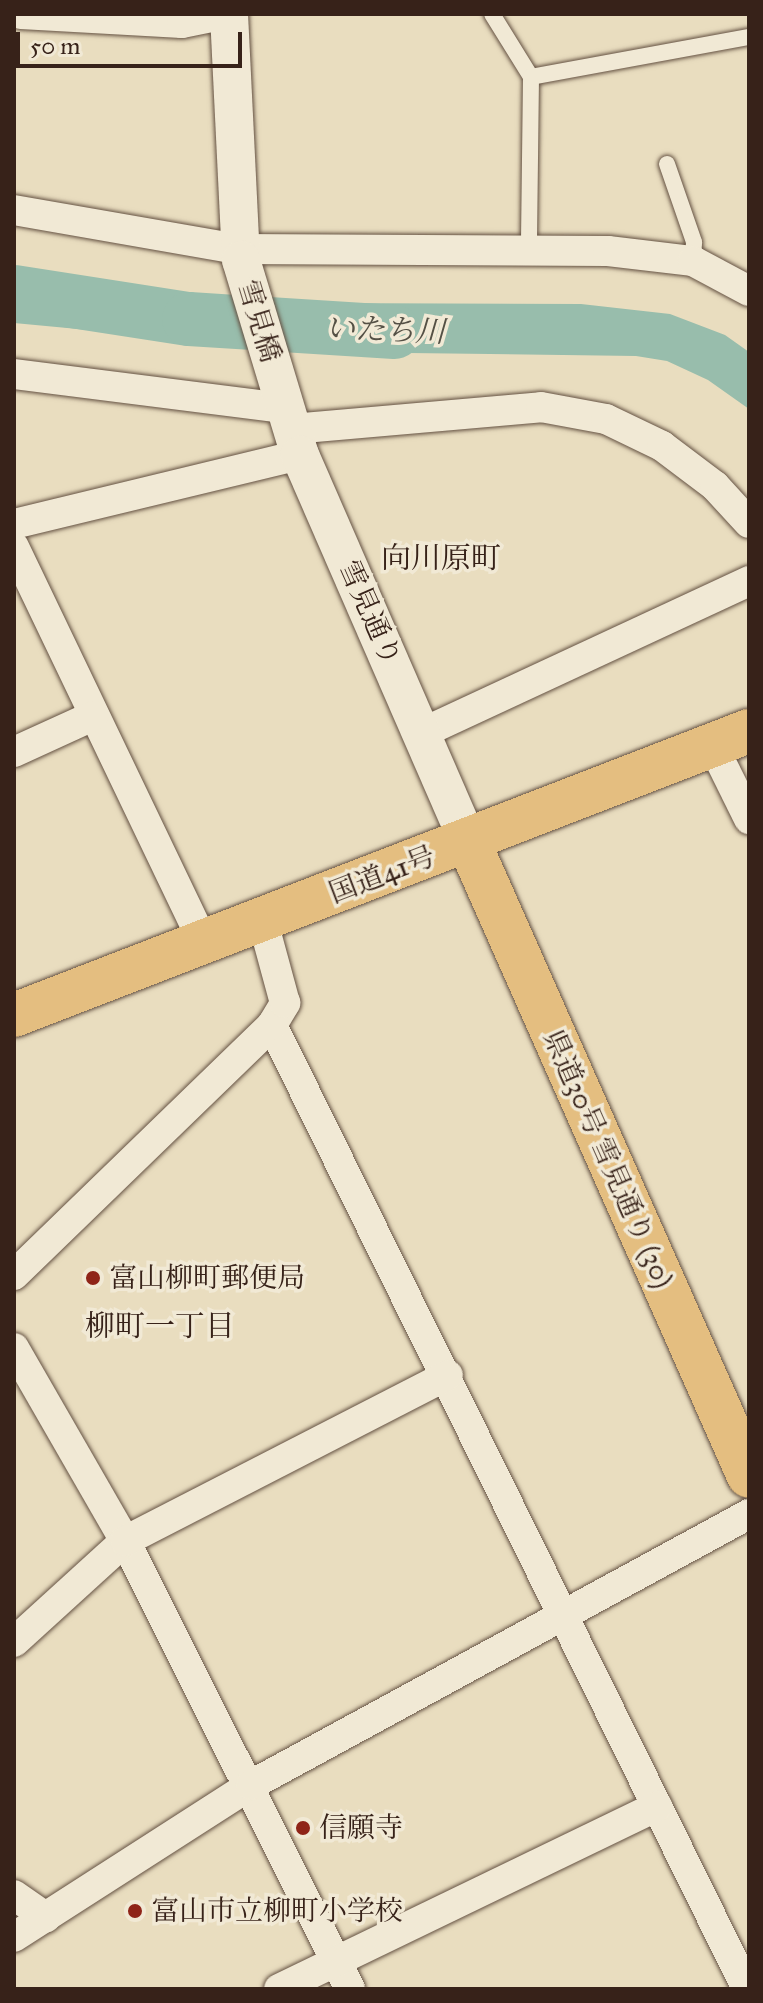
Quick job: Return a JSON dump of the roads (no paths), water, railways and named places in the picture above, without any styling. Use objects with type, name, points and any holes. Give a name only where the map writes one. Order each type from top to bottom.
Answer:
[{"type":"main road","name":"国道41号","points":[[14,1015],[263,922],[731,738]]},
{"type":"main road","name":"県道30号 雪見通り (30)","points":[[468,841],[749,1476]]},
{"type":"street","points":[[21,14],[182,23],[228,14],[240,254]]},
{"type":"street","points":[[14,210],[240,254],[529,248],[693,261],[749,291]]},
{"type":"street","name":"雪見橋","points":[[240,254],[289,419]]},
{"type":"street","points":[[14,374],[289,419],[541,407],[606,419],[662,446],[715,486],[749,523]]},
{"type":"street","points":[[14,524],[289,419]]},
{"type":"street","name":"雪見通り","points":[[289,419],[468,841]]},
{"type":"street","points":[[14,547],[204,943]]},
{"type":"street","points":[[422,733],[749,581]]},
{"type":"street","points":[[14,752],[93,716]]},
{"type":"street","points":[[731,738],[749,819]]},
{"type":"street","points":[[14,1275],[272,1025],[285,1003],[263,922]]},
{"type":"street","points":[[272,1025],[448,1375],[747,1989]]},
{"type":"street","points":[[14,1348],[125,1541],[251,1785],[350,1989]]},
{"type":"street","points":[[14,1642],[125,1541],[448,1375]]},
{"type":"street","points":[[14,1937],[251,1785],[749,1514]]},
{"type":"street","points":[[279,1989],[657,1806]]},
{"type":"street","points":[[14,1895],[46,1917]]},
{"type":"lane","points":[[492,14],[531,77],[529,248]]},
{"type":"lane","points":[[531,77],[749,37]]},
{"type":"lane","points":[[667,164],[694,242],[693,261]]},
{"type":"water","points":[[14,274],[181,292],[195,340],[14,323]]},
{"type":"water","name":"いたち川","points":[[314,303],[581,304],[670,314],[725,335],[749,352],[749,409],[708,380],[667,361],[636,356],[328,352]]},
{"type":"waterway","name":"いたち川","points":[[14,292],[189,319],[395,332]]},
{"type":"place","name":"富山柳町郵便局","points":[[93,1278]]},
{"type":"place","name":"信願寺","points":[[303,1828]]},
{"type":"place","name":"富山市立柳町小学校","points":[[135,1911]]},
{"type":"district","name":"向川原町","points":[[441,558]]},
{"type":"district","name":"柳町一丁目","points":[[160,1326]]}]
